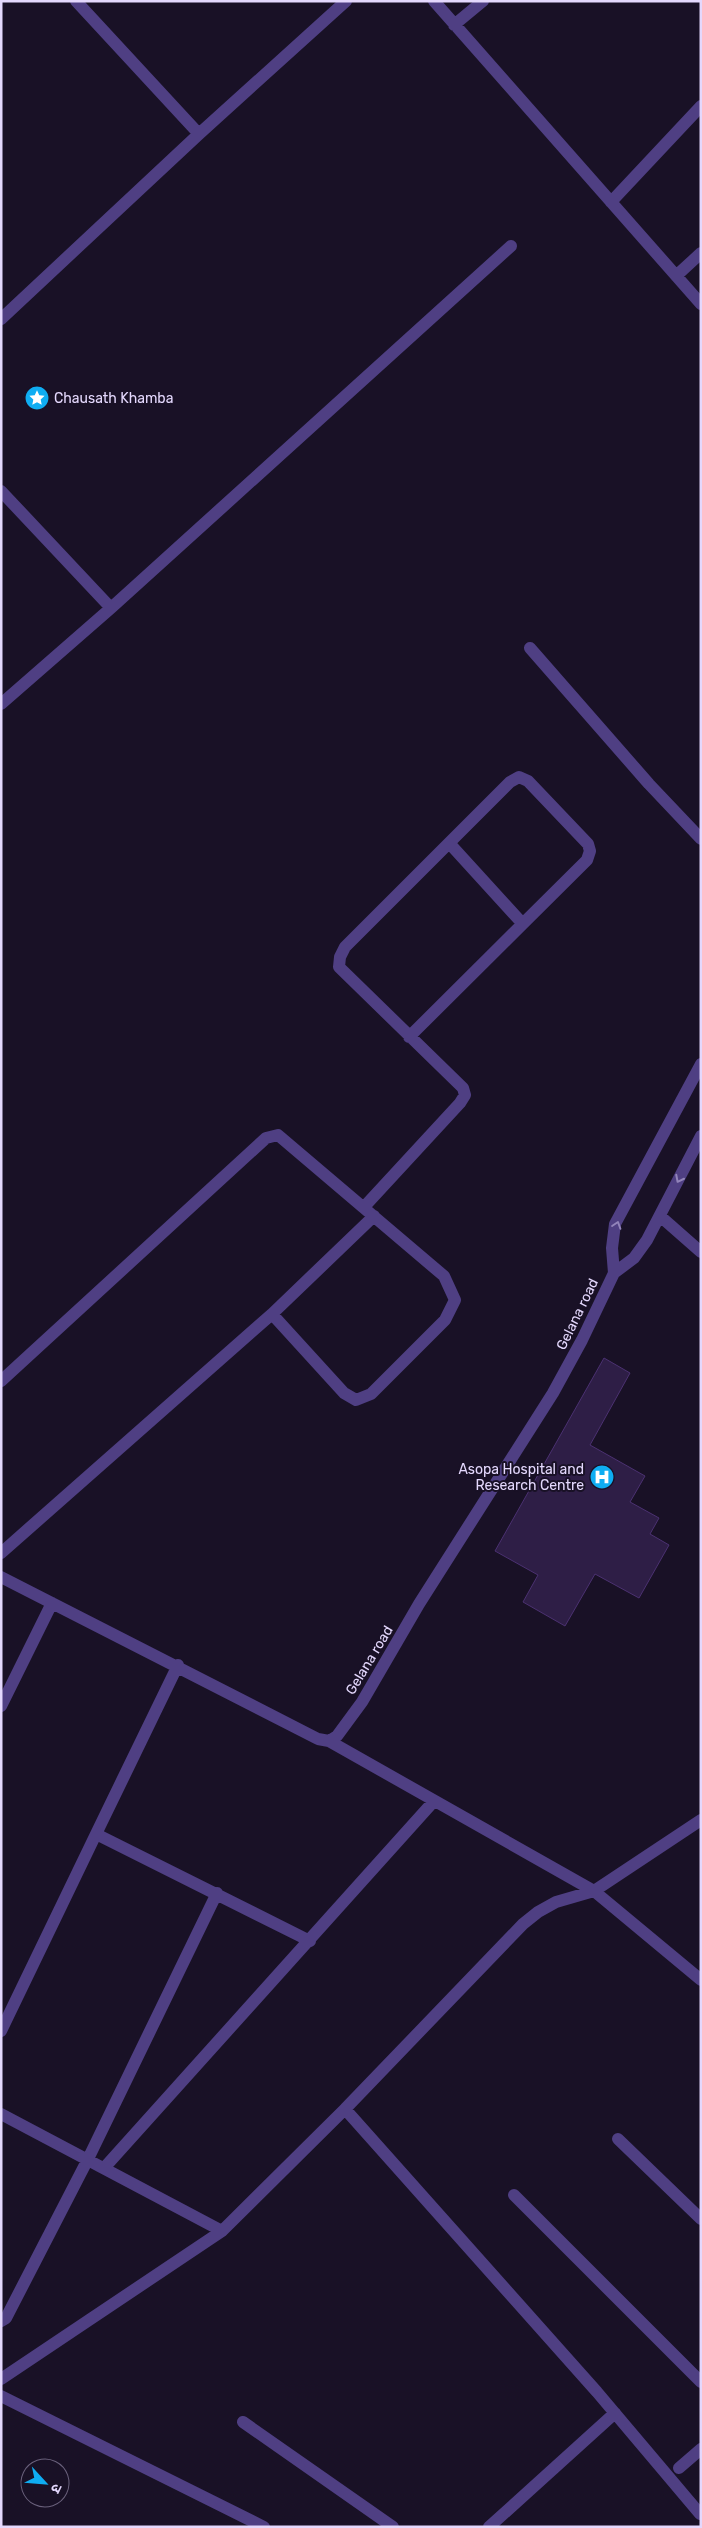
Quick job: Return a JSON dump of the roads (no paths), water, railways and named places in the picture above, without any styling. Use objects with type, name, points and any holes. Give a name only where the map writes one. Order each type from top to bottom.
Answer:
[{"type":"street","points":[[76,1],[199,134]]},
{"type":"street","points":[[1,319],[199,134],[346,1]]},
{"type":"street","points":[[434,1],[701,304]]},
{"type":"street","points":[[454,25],[483,1]]},
{"type":"street","points":[[611,202],[701,106]]},
{"type":"street","points":[[1,704],[511,246]]},
{"type":"street","points":[[676,276],[701,253]]},
{"type":"street","points":[[1,491],[110,608]]},
{"type":"street","points":[[530,648],[649,784],[701,838]]},
{"type":"street","points":[[364,1207],[460,1103],[465,1095],[464,1088],[409,1037],[339,967],[340,957],[345,947],[510,782],[519,777],[528,781],[588,844],[590,851],[587,860],[409,1037]]},
{"type":"street","points":[[450,844],[522,923]]},
{"type":"street","points":[[614,1273],[612,1248],[615,1224],[701,1064]]},
{"type":"street","points":[[1,1381],[266,1138],[278,1134],[444,1276],[455,1300],[445,1320],[371,1394],[356,1400],[344,1393],[272,1314]]},
{"type":"street","points":[[614,1273],[634,1258],[647,1240],[701,1136]]},
{"type":"street","points":[[1,1553],[272,1314],[374,1216]]},
{"type":"street","points":[[660,1216],[701,1252]]},
{"type":"street","name":"Gelana road","points":[[329,1741],[337,1736],[362,1702],[419,1604],[553,1393],[582,1340],[614,1273]]},
{"type":"street","points":[[1,1577],[178,1665],[318,1738],[329,1741],[594,1891],[701,1980]]},
{"type":"street","points":[[1,1706],[52,1604]]},
{"type":"street","points":[[1,2031],[178,1665]]},
{"type":"street","points":[[105,2167],[434,1801]]},
{"type":"street","points":[[1,2379],[222,2231],[345,2108],[523,1924],[538,1912],[556,1902],[594,1891],[701,1820]]},
{"type":"street","points":[[96,1834],[310,1941]]},
{"type":"street","points":[[1,2321],[6,2318],[88,2159],[217,1893]]},
{"type":"street","points":[[345,2108],[614,2413],[700,2514]]},
{"type":"street","points":[[1,2114],[105,2167],[222,2231]]},
{"type":"street","points":[[618,2139],[701,2219]]},
{"type":"street","points":[[514,2195],[701,2382]]},
{"type":"street","points":[[1,2396],[264,2527]]},
{"type":"street","points":[[490,2527],[614,2413]]},
{"type":"street","points":[[242,2422],[393,2527]]},
{"type":"street","points":[[679,2468],[701,2449]]},
{"type":"place","name":"Chausath Khamba","points":[[37,398]]},
{"type":"place","name":"Asopa Hospital and Research Centre","points":[[602,1477]]}]
